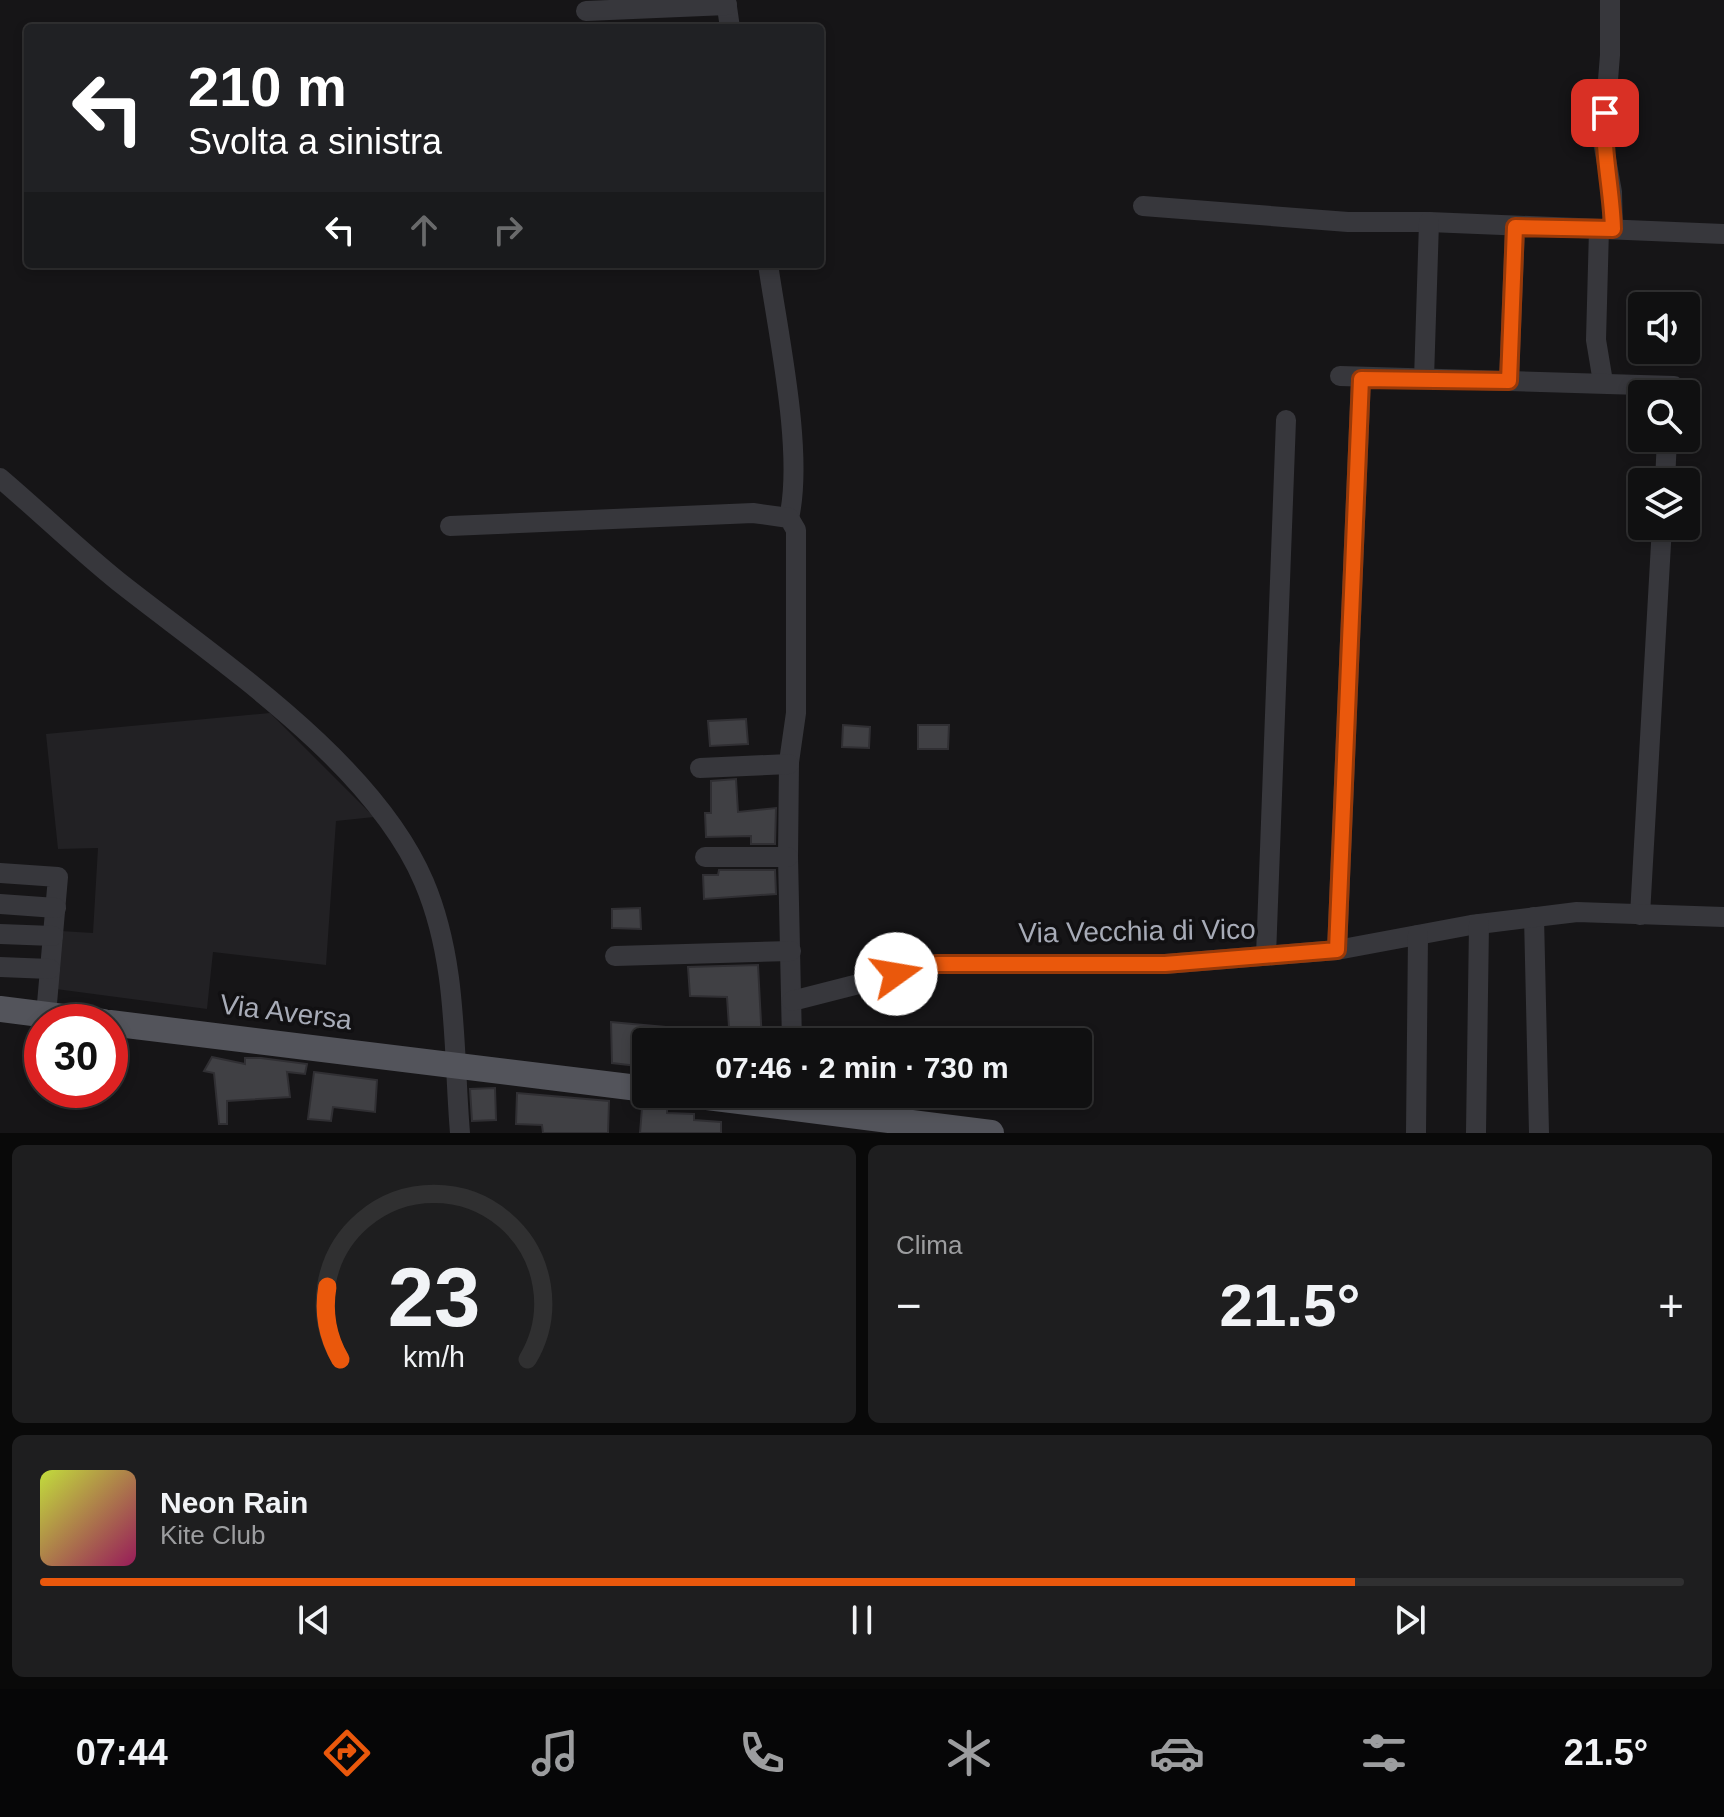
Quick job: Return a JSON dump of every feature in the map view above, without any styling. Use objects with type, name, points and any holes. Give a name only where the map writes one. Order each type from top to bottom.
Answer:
[{"type":"main road","points":[[0,1009],[24,1012]]},
{"type":"main road","name":"Via Aversa","points":[[128,1025],[632,1087]]},
{"type":"main road","points":[[826,1108],[936,1130],[991,1133]]},
{"type":"street","points":[[1603,382],[1596,340],[1612,192],[1603,142],[1610,55],[1610,0]]},
{"type":"street","points":[[586,11],[726,3],[729,24]]},
{"type":"street","points":[[1143,206],[1348,222],[1429,222],[1724,234]]},
{"type":"street","points":[[1424,379],[1429,222]]},
{"type":"street","points":[[1509,381],[1515,227]]},
{"type":"street","points":[[769,268],[795,491],[789,518],[796,530],[797,632],[796,713],[789,764],[792,1028]]},
{"type":"street","points":[[1340,376],[1361,379],[1628,383]]},
{"type":"street","points":[[1337,950],[1361,379]]},
{"type":"street","points":[[1266,956],[1286,420]]},
{"type":"street","points":[[0,478],[101,568],[272,702],[373,801],[411,856],[425,884],[454,1010],[458,1048],[454,1065],[460,1133]]},
{"type":"street","points":[[450,526],[753,513],[789,518]]},
{"type":"street","points":[[1640,915],[1661,540]]},
{"type":"street","points":[[700,768],[789,764]]},
{"type":"street","points":[[705,857],[788,857]]},
{"type":"street","points":[[0,873],[58,877],[47,1004]]},
{"type":"street","points":[[0,904],[56,908]]},
{"type":"street","name":"Via Vecchia di Vico","points":[[792,1001],[937,964],[1165,964],[1266,956],[1337,950],[1479,924],[1577,912],[1724,917]]},
{"type":"street","points":[[1534,917],[1539,1133]]},
{"type":"street","points":[[1476,1133],[1479,924]]},
{"type":"street","points":[[0,934],[53,936]]},
{"type":"street","points":[[1416,1133],[1418,935]]},
{"type":"street","points":[[615,956],[791,951]]},
{"type":"street","points":[[0,967],[50,969]]},
{"type":"shaded area","points":[[270,713],[374,817],[336,821],[326,965],[213,952],[207,1009],[56,989],[61,931],[93,933],[98,848],[58,849],[46,734]]},
{"type":"building","points":[[746,719],[748,744],[710,746],[708,721]]},
{"type":"building","points":[[843,725],[870,727],[869,748],[842,747]]},
{"type":"building","points":[[918,725],[949,725],[948,749],[918,749]]},
{"type":"building","points":[[736,779],[738,812],[776,808],[775,844],[751,844],[751,836],[706,837],[705,813],[711,813],[711,781]]},
{"type":"building","points":[[719,870],[775,870],[776,894],[704,899],[703,875],[718,875]]},
{"type":"building","points":[[640,908],[641,929],[612,928],[612,909]]},
{"type":"building","points":[[758,965],[761,1028],[729,1028],[727,997],[690,996],[688,967]]},
{"type":"building","points":[[611,1022],[665,1027],[632,1028],[632,1065],[612,1063]]},
{"type":"building","points":[[212,1057],[245,1064],[245,1058],[261,1058],[307,1064],[305,1074],[287,1072],[290,1097],[227,1101],[227,1124],[219,1124],[214,1073],[204,1071]]},
{"type":"building","points":[[314,1072],[377,1080],[375,1112],[333,1107],[331,1121],[308,1119]]},
{"type":"building","points":[[495,1088],[496,1120],[472,1121],[470,1089]]},
{"type":"building","points":[[517,1093],[609,1101],[608,1133],[543,1133],[542,1125],[516,1124]]},
{"type":"building","points":[[642,1108],[667,1109],[667,1113],[694,1114],[694,1120],[721,1122],[721,1133],[640,1133]]},
{"type":"route","points":[[896,974],[937,964],[1165,964],[1337,950],[1361,379],[1509,381],[1515,227],[1613,229],[1612,192],[1603,142],[1605,113]]}]
